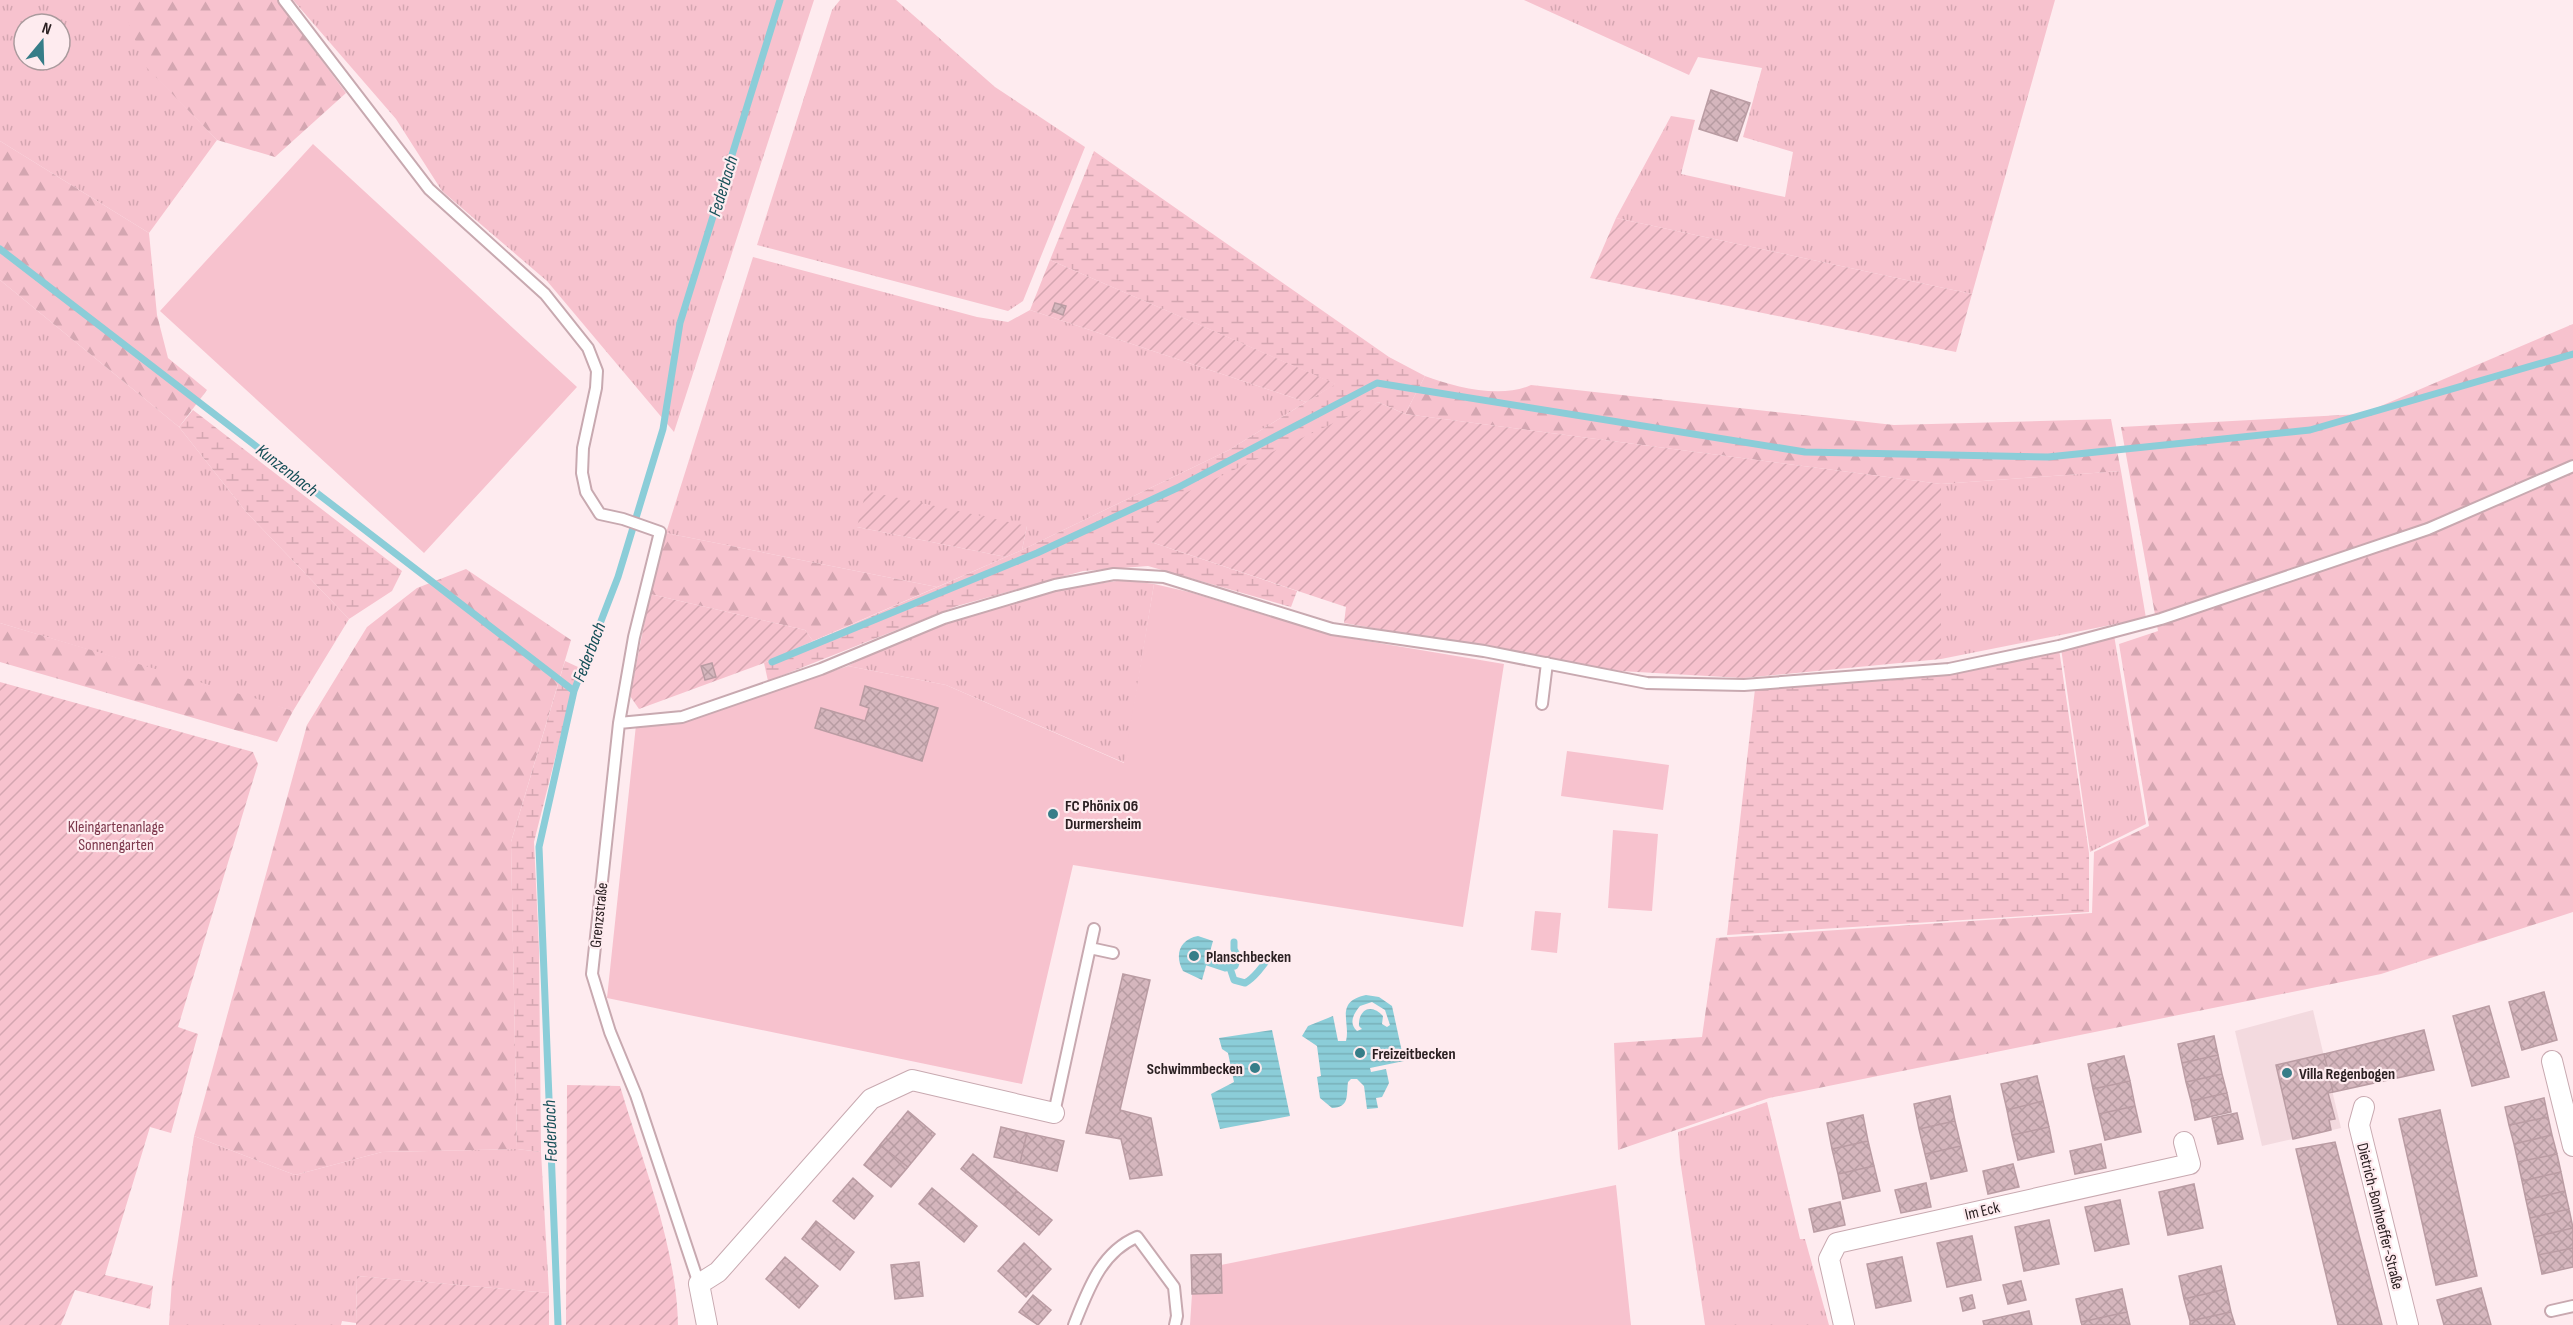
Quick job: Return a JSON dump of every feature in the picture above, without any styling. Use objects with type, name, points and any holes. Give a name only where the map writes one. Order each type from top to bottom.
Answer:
[{"type":"street","points":[[2552,1061],[2573,1146]]},
{"type":"street","points":[[699,1284],[718,1272],[871,1099],[912,1080],[1054,1113]]},
{"type":"street","name":"Dietrich-Bonhoeffer-Straße","points":[[2364,1107],[2359,1125],[2408,1325]]},
{"type":"street","name":"Im Eck","points":[[1844,1325],[1829,1259],[1837,1243],[2190,1164],[2184,1142]]},
{"type":"street","name":"Grenzstraße","points":[[699,1284],[707,1325]]},
{"type":"lane","name":"Grenzstraße","points":[[284,0],[429,189],[545,294],[588,348],[597,370],[596,388],[583,448],[582,473],[586,492],[600,514],[623,519],[660,532],[634,637],[619,723],[592,974],[610,1032],[636,1095],[699,1284]]},
{"type":"lane","points":[[619,723],[682,717],[822,669],[944,618],[1055,585],[1114,574],[1164,577],[1332,629],[1547,663],[1647,683],[1744,685],[1948,669],[2059,646],[2161,619],[2428,529],[2573,466]]},
{"type":"lane","points":[[1542,704],[1547,663]]},
{"type":"lane","points":[[1054,1113],[1094,928]]},
{"type":"lane","points":[[1090,948],[1113,953]]},
{"type":"lane","points":[[1074,1325],[1105,1259],[1122,1243],[1137,1237],[1174,1287],[1177,1316],[1175,1325]]},
{"type":"lane","points":[[2551,1311],[2573,1306]]},
{"type":"shaded area","name":"Villa Regenbogen","points":[[2313,1010],[2341,1128],[2262,1146],[2235,1031]]},
{"type":"green space","points":[[0,0],[120,0],[148,68],[217,140],[149,233],[0,141]]},
{"type":"green space","points":[[119,0],[277,0],[346,93],[275,157],[217,140],[146,67]]},
{"type":"green space","points":[[293,0],[814,0],[674,432],[547,281],[442,191],[396,119]]},
{"type":"green space","points":[[840,0],[896,0],[995,87],[1085,147],[1023,301],[1008,311],[757,245],[832,10]]},
{"type":"green space","points":[[1524,0],[2055,0],[1972,294],[1616,218],[1671,116],[1695,120],[1681,174],[1785,197],[1793,152],[1743,137],[1762,68],[1698,57],[1689,75]]},
{"type":"green space","points":[[0,141],[149,233],[157,315],[168,358],[207,390],[179,427],[0,280]]},
{"type":"green space","points":[[313,144],[577,387],[424,553],[160,311]]},
{"type":"green space","points":[[1094,151],[1389,357],[1425,376],[1405,414],[1378,402],[1151,542],[1297,591],[1291,607],[1148,566],[1083,571],[957,606],[768,681],[764,663],[1022,550],[1229,450],[1335,384],[1050,260]]},
{"type":"green space","points":[[1616,218],[1972,294],[1956,352],[1590,278]]},
{"type":"green space","points":[[753,257],[977,317],[1008,322],[1030,310],[1306,402],[1229,450],[1022,550],[1027,526],[857,527],[1006,557],[937,587],[666,533]]},
{"type":"green space","points":[[1050,260],[1336,384],[1306,402],[1030,310]]},
{"type":"green space","points":[[0,280],[179,427],[247,513],[349,619],[293,711],[0,623]]},
{"type":"green space","points":[[2573,324],[2573,912],[2381,974],[1769,1098],[1618,1150],[1614,1043],[1702,1037],[1716,938],[2092,913],[2094,852],[2149,826],[2119,644],[2158,631],[2121,427],[2362,414]]},
{"type":"green space","points":[[1425,376],[1478,390],[1506,391],[1531,385],[1894,425],[2111,419],[2121,471],[1941,484],[1405,414]]},
{"type":"green space","points":[[1378,402],[1405,414],[1941,484],[1941,659],[1743,678],[1620,671],[1344,623],[1346,607],[1151,542],[1166,502]]},
{"type":"green space","points":[[193,410],[402,571],[392,591],[349,619],[247,513],[179,427]]},
{"type":"green space","points":[[2121,471],[2146,618],[1941,659],[1941,484]]},
{"type":"green space","points":[[866,491],[1027,526],[1022,550],[1006,557],[857,527]]},
{"type":"green space","points":[[666,533],[937,587],[813,641],[805,630],[650,594]]},
{"type":"green space","points":[[466,569],[571,640],[511,842],[517,1149],[382,1152],[295,1175],[194,1136],[307,725],[367,627],[417,588]]},
{"type":"green space","points":[[1124,580],[1154,584],[1125,763],[946,685],[848,666],[911,635],[982,610],[1054,592]]},
{"type":"green space","name":"FC Phönix 06 Durmersheim","points":[[1154,584],[1189,592],[1331,635],[1504,664],[1463,927],[1073,865],[1022,1084],[607,998],[636,725],[691,719],[848,666],[946,685],[1124,763]]},
{"type":"green space","points":[[650,594],[805,630],[813,641],[764,663],[639,709],[630,696]]},
{"type":"green space","points":[[0,623],[293,711],[277,742],[0,662]]},
{"type":"green space","points":[[2114,635],[2146,824],[2090,852],[2061,648]]},
{"type":"green space","points":[[2059,649],[2089,853],[2089,912],[1727,935],[1755,689]]},
{"type":"green space","points":[[565,661],[578,667],[534,842],[539,949],[541,1152],[517,1149],[511,842]]},
{"type":"green space","name":"Kleingartenanlage Sonnengarten","points":[[0,682],[253,752],[258,764],[178,1027],[198,1034],[171,1133],[150,1127],[105,1275],[153,1286],[150,1309],[75,1290],[61,1325],[0,1325]]},
{"type":"green space","points":[[1567,751],[1669,765],[1663,810],[1561,796]]},
{"type":"green space","points":[[1613,830],[1658,834],[1652,911],[1608,908]]},
{"type":"green space","points":[[1535,911],[1561,913],[1557,953],[1531,950]]},
{"type":"green space","points":[[567,1085],[620,1086],[665,1235],[672,1266],[678,1325],[566,1325]]},
{"type":"green space","points":[[1767,1102],[1800,1239],[1805,1239],[1829,1325],[1705,1325],[1680,1160],[1678,1132]]},
{"type":"green space","points":[[194,1136],[295,1175],[382,1152],[517,1149],[541,1152],[549,1293],[357,1276],[356,1323],[342,1321],[341,1325],[169,1325],[172,1280]]},
{"type":"green space","points":[[1616,1185],[1631,1325],[1190,1325],[1192,1294],[1222,1293],[1221,1265]]},
{"type":"green space","points":[[357,1276],[549,1293],[549,1325],[356,1325]]},
{"type":"water","name":"Planschbecken","points":[[1198,936],[1213,941],[1202,980],[1183,971],[1179,959],[1183,944]]},
{"type":"water","name":"Freizeitbecken","points":[[1366,995],[1379,997],[1392,1006],[1404,1061],[1370,1068],[1371,1072],[1386,1069],[1389,1083],[1382,1097],[1376,1098],[1378,1108],[1367,1109],[1364,1086],[1357,1079],[1351,1079],[1348,1082],[1346,1100],[1342,1105],[1332,1108],[1320,1098],[1317,1077],[1321,1076],[1317,1046],[1302,1036],[1308,1026],[1333,1016],[1338,1041],[1346,1041],[1347,1008],[1356,998]],"holes":[[[1372,1002],[1385,1010],[1390,1025],[1387,1027],[1382,1024],[1383,1016],[1370,1009],[1361,1015],[1359,1026],[1362,1029],[1357,1031],[1354,1028],[1353,1018],[1360,1006]]]},
{"type":"water","name":"Schwimmbecken","points":[[1272,1030],[1290,1116],[1220,1129],[1211,1094],[1234,1082],[1228,1053],[1222,1049],[1219,1038]]},
{"type":"building","points":[[1711,90],[1750,103],[1737,141],[1699,129]]},
{"type":"building","points":[[1055,303],[1066,306],[1063,315],[1052,311]]},
{"type":"building","points":[[712,663],[716,677],[705,680],[701,666]]},
{"type":"building","points":[[865,686],[938,708],[922,761],[815,728],[821,708],[865,721],[869,708],[860,705]]},
{"type":"building","points":[[1123,974],[1150,980],[1120,1110],[1151,1118],[1162,1175],[1130,1179],[1121,1139],[1086,1133]]},
{"type":"building","points":[[2544,992],[2557,1040],[2522,1050],[2509,1002]]},
{"type":"building","points":[[2489,1006],[2509,1077],[2472,1086],[2453,1016]]},
{"type":"building","points":[[2424,1030],[2434,1070],[2333,1092],[2324,1054]]},
{"type":"building","points":[[2214,1036],[2218,1055],[2182,1063],[2178,1044]]},
{"type":"building","points":[[2324,1054],[2333,1092],[2328,1093],[2335,1119],[2329,1120],[2331,1130],[2293,1139],[2276,1065]]},
{"type":"building","points":[[2218,1055],[2222,1074],[2186,1082],[2182,1063]]},
{"type":"building","points":[[2124,1056],[2130,1081],[2093,1089],[2088,1064]]},
{"type":"building","points":[[2222,1074],[2227,1093],[2191,1101],[2186,1082]]},
{"type":"building","points":[[2037,1076],[2043,1101],[2007,1110],[2001,1084]]},
{"type":"building","points":[[2130,1081],[2135,1106],[2099,1114],[2093,1089]]},
{"type":"building","points":[[2227,1093],[2231,1112],[2195,1120],[2191,1101]]},
{"type":"building","points":[[1950,1096],[1955,1121],[1919,1129],[1914,1104]]},
{"type":"building","points":[[2544,1098],[2548,1117],[2509,1125],[2505,1107]]},
{"type":"building","points":[[2043,1101],[2049,1127],[2012,1135],[2007,1110]]},
{"type":"building","points":[[2135,1106],[2141,1132],[2105,1140],[2099,1114]]},
{"type":"building","points":[[2440,1110],[2477,1276],[2436,1285],[2399,1119]]},
{"type":"building","points":[[908,1111],[935,1134],[908,1167],[880,1145]]},
{"type":"building","points":[[2237,1113],[2243,1139],[2218,1144],[2212,1118]]},
{"type":"building","points":[[1863,1115],[1868,1141],[1832,1149],[1827,1123]]},
{"type":"building","points":[[2548,1117],[2552,1135],[2514,1144],[2509,1125]]},
{"type":"building","points":[[1955,1121],[1961,1146],[1925,1154],[1919,1129]]},
{"type":"building","points":[[1001,1127],[1027,1133],[1020,1163],[994,1157]]},
{"type":"building","points":[[2049,1127],[2054,1152],[2018,1160],[2012,1135]]},
{"type":"building","points":[[1027,1133],[1064,1141],[1057,1171],[1020,1163]]},
{"type":"building","points":[[2552,1135],[2557,1154],[2518,1162],[2514,1144]]},
{"type":"building","points":[[1868,1141],[1874,1166],[1838,1174],[1832,1149]]},
{"type":"building","points":[[2335,1142],[2382,1325],[2338,1325],[2296,1149]]},
{"type":"building","points":[[2101,1144],[2106,1168],[2075,1174],[2070,1151]]},
{"type":"building","points":[[880,1145],[908,1167],[891,1187],[864,1165]]},
{"type":"building","points":[[1961,1146],[1967,1171],[1931,1179],[1925,1154]]},
{"type":"building","points":[[973,1154],[1017,1191],[1005,1206],[961,1169]]},
{"type":"building","points":[[2557,1154],[2561,1172],[2522,1181],[2518,1162]]},
{"type":"building","points":[[2013,1164],[2019,1187],[1988,1194],[1983,1171]]},
{"type":"building","points":[[1874,1166],[1880,1191],[1843,1199],[1838,1174]]},
{"type":"building","points":[[2561,1172],[2565,1191],[2526,1200],[2522,1181]]},
{"type":"building","points":[[853,1178],[873,1196],[854,1219],[833,1201]]},
{"type":"building","points":[[1926,1183],[1931,1207],[1901,1213],[1895,1190]]},
{"type":"building","points":[[2194,1184],[2203,1228],[2168,1235],[2159,1192]]},
{"type":"building","points":[[932,1188],[977,1226],[964,1242],[919,1204]]},
{"type":"building","points":[[1017,1191],[1052,1220],[1039,1235],[1005,1206]]},
{"type":"building","points":[[2565,1191],[2569,1209],[2530,1218],[2526,1200]]},
{"type":"building","points":[[2120,1200],[2129,1244],[2095,1251],[2085,1207]]},
{"type":"building","points":[[1840,1202],[1845,1225],[1814,1232],[1809,1209]]},
{"type":"building","points":[[2569,1209],[2573,1228],[2534,1237],[2530,1218]]},
{"type":"building","points":[[2049,1220],[2059,1264],[2024,1271],[2015,1227]]},
{"type":"building","points":[[816,1221],[854,1252],[840,1270],[802,1239]]},
{"type":"building","points":[[2573,1228],[2573,1248],[2538,1255],[2534,1237]]},
{"type":"building","points":[[1972,1236],[1981,1280],[1947,1287],[1937,1243]]},
{"type":"building","points":[[1024,1243],[1051,1269],[1026,1297],[998,1271]]},
{"type":"building","points":[[2573,1248],[2573,1267],[2542,1274],[2538,1255]]},
{"type":"building","points":[[1221,1254],[1222,1293],[1192,1294],[1191,1255]]},
{"type":"building","points":[[785,1257],[818,1286],[799,1308],[766,1279]]},
{"type":"building","points":[[1902,1257],[1911,1301],[1876,1308],[1867,1264]]},
{"type":"building","points":[[919,1262],[923,1296],[895,1299],[891,1265]]},
{"type":"building","points":[[2221,1266],[2226,1289],[2184,1299],[2179,1276]]},
{"type":"building","points":[[2021,1281],[2026,1300],[2008,1304],[2003,1285]]},
{"type":"building","points":[[2481,1288],[2491,1325],[2444,1325],[2437,1300]]},
{"type":"building","points":[[2122,1289],[2127,1312],[2081,1322],[2076,1299]]},
{"type":"building","points":[[2226,1289],[2231,1312],[2190,1321],[2184,1299]]},
{"type":"building","points":[[1033,1295],[1051,1310],[1038,1325],[1019,1312]]},
{"type":"building","points":[[1972,1295],[1975,1308],[1963,1311],[1960,1298]]},
{"type":"building","points":[[2029,1311],[2032,1325],[1984,1325],[1983,1321]]},
{"type":"building","points":[[2127,1312],[2130,1325],[2082,1325],[2081,1322]]},
{"type":"building","points":[[2231,1312],[2235,1325],[2190,1325],[2190,1321]]},
{"type":"waterway","name":"Federbach","points":[[558,1325],[539,847],[574,691],[618,577],[663,429],[680,323],[780,0]]},
{"type":"waterway","name":"Kunzenbach","points":[[0,249],[574,691]]},
{"type":"waterway","points":[[772,662],[1037,553],[1177,488],[1377,383],[1805,452],[2048,457],[2310,430],[2573,354]]},
{"type":"waterway","points":[[1207,962],[1225,968],[1235,966],[1238,957],[1234,949],[1234,942]]},
{"type":"waterway","points":[[1230,968],[1234,980],[1245,983],[1255,975],[1269,957]]},
{"type":"place","name":"FC Phönix 06 Durmersheim","points":[[1053,814]]},
{"type":"place","name":"Planschbecken","points":[[1194,956]]},
{"type":"place","name":"Freizeitbecken","points":[[1360,1053]]},
{"type":"place","name":"Schwimmbecken","points":[[1255,1068]]},
{"type":"place","name":"Villa Regenbogen","points":[[2287,1073]]}]
